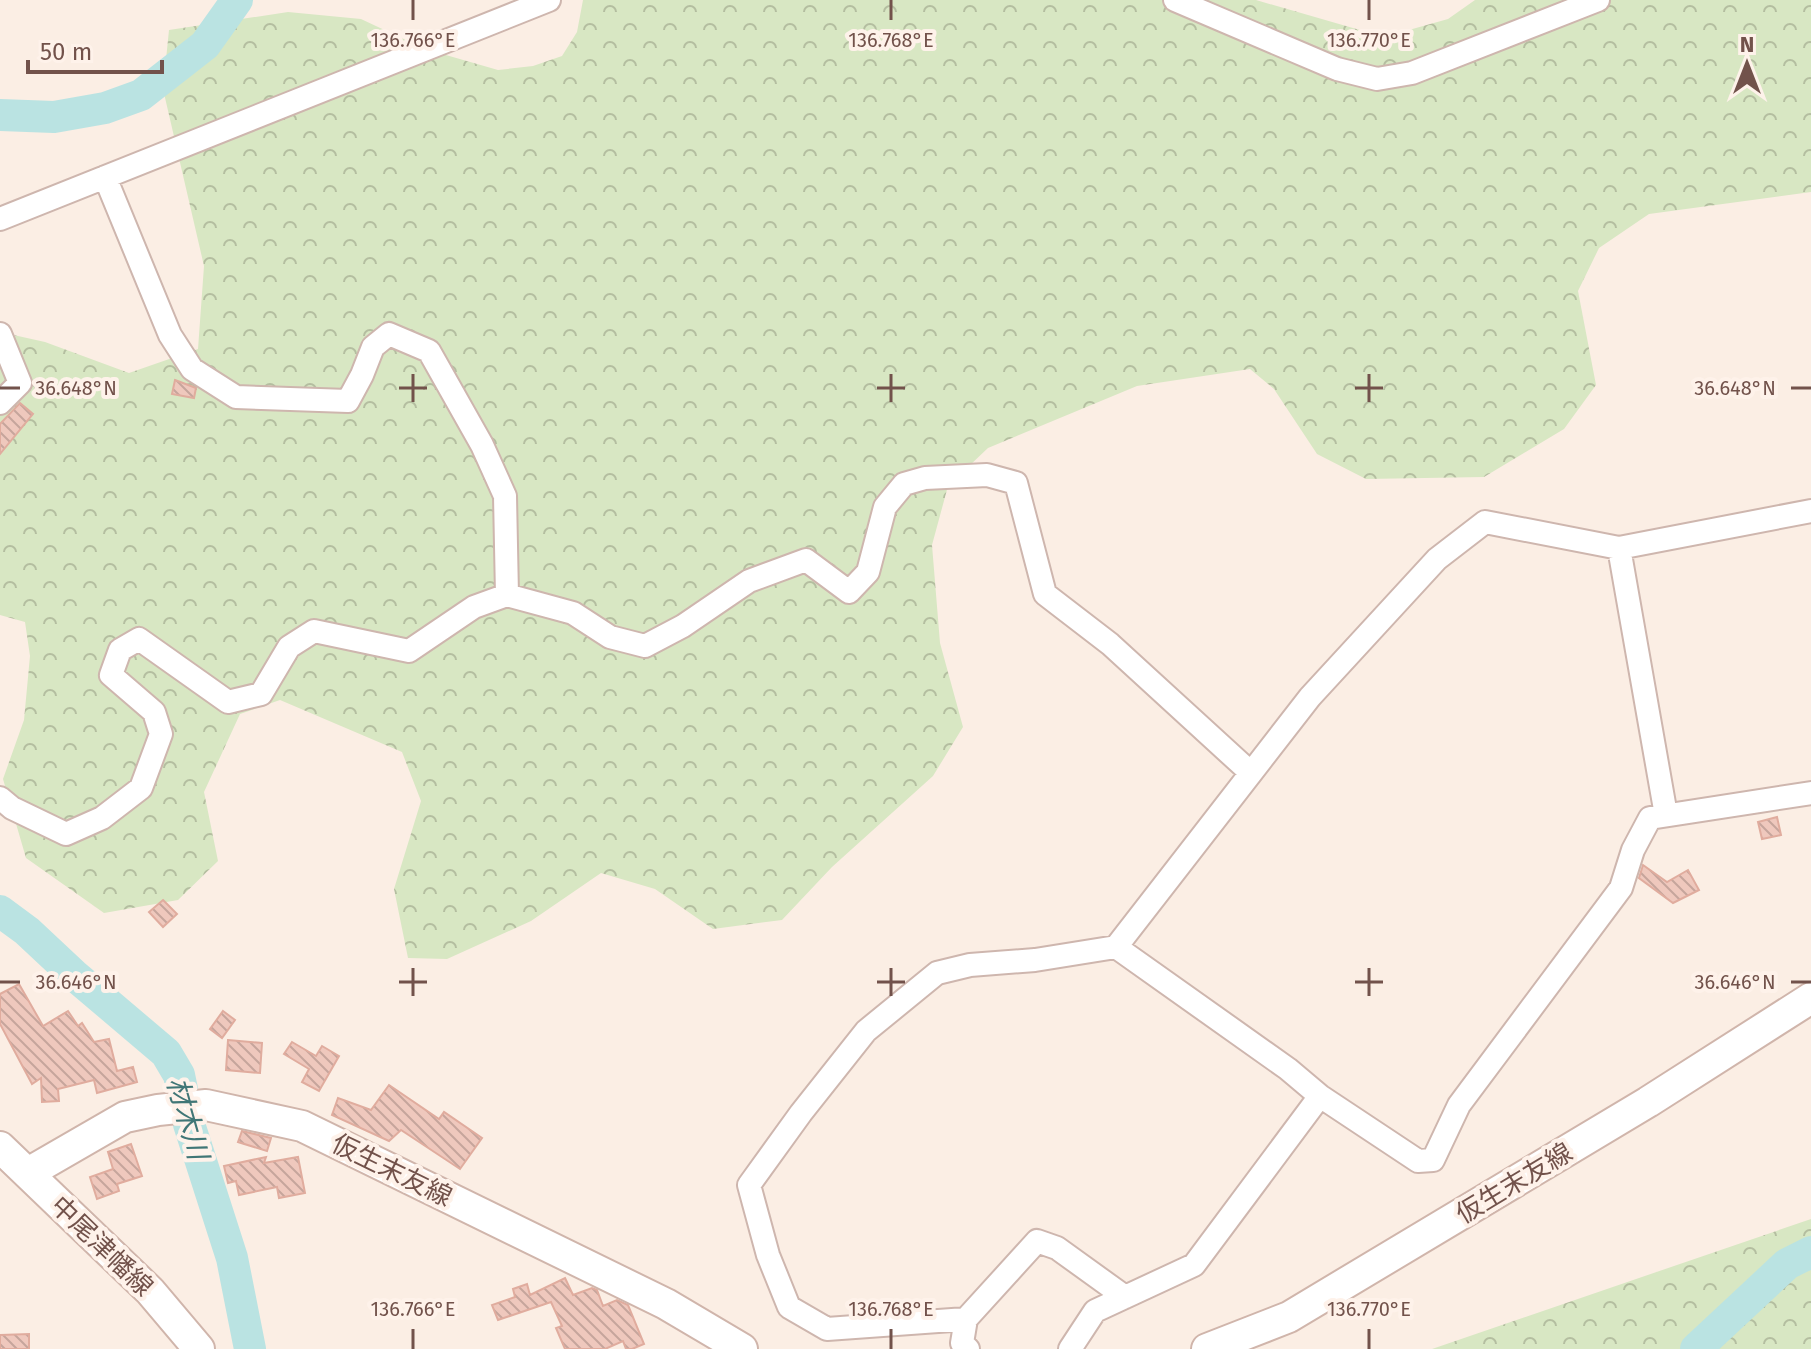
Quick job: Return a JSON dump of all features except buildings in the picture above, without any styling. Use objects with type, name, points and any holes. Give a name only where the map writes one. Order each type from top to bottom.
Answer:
[{"type":"main road","name":"仮生末友線","points":[[1207,1349],[1289,1317],[1648,1102],[1811,998]]},
{"type":"main road","name":"仮生末友線","points":[[28,1173],[125,1117],[158,1110],[206,1105],[302,1126],[666,1304],[742,1349]]},
{"type":"main road","name":"中尾津幡線","points":[[0,1147],[150,1291],[192,1348]]},
{"type":"street","points":[[0,219],[549,0]]},
{"type":"street","points":[[1175,0],[1337,69],[1377,79],[1412,73],[1598,0]]},
{"type":"street","points":[[105,177],[170,335],[192,369],[236,397],[348,401],[373,347],[389,334],[429,351],[482,445],[505,496],[507,595]]},
{"type":"street","points":[[0,334],[20,383],[0,403]]},
{"type":"street","points":[[0,798],[12,808],[66,834],[102,818],[141,788],[161,734],[154,712],[111,675],[120,650],[139,639],[228,702],[261,694],[289,647],[314,631],[409,651],[474,607],[507,595],[573,613],[610,637],[645,646],[683,626],[749,581],[806,560],[849,592],[868,572],[885,507],[904,484],[925,478],[987,475],[1016,483],[1045,594],[1110,644],[1251,773]]},
{"type":"street","points":[[966,1319],[827,1329],[789,1307],[768,1255],[749,1185],[866,1031],[937,973],[970,965],[1035,960],[1116,947],[1310,697],[1437,559],[1485,522],[1619,548],[1811,511]]},
{"type":"street","points":[[1619,548],[1666,815]]},
{"type":"street","points":[[1116,947],[1288,1069],[1320,1096],[1418,1161],[1433,1160],[1459,1105],[1621,888],[1633,850],[1650,818],[1811,793]]},
{"type":"street","points":[[1070,1349],[1095,1311],[1194,1265],[1320,1096]]},
{"type":"street","points":[[968,1349],[962,1343],[966,1319],[1037,1241],[1057,1248],[1125,1297]]},
{"type":"green space","points":[[583,0],[1256,0],[1384,37],[1448,19],[1475,0],[1811,0],[1811,192],[1649,214],[1599,248],[1578,291],[1596,385],[1564,429],[1484,477],[1366,479],[1317,454],[1274,389],[1250,369],[1137,386],[988,448],[948,486],[932,545],[940,643],[963,727],[933,776],[832,867],[782,920],[713,929],[655,889],[601,873],[531,921],[447,959],[408,958],[394,889],[421,801],[402,752],[280,700],[240,714],[204,792],[218,861],[178,900],[104,913],[26,858],[3,779],[24,720],[30,656],[25,622],[0,615],[0,332],[45,342],[129,373],[198,349],[204,266],[163,89],[169,30],[288,12],[361,19],[425,49],[498,70],[533,66],[562,56],[577,32]]},
{"type":"green space","points":[[1811,1219],[1811,1349],[1432,1349]]},
{"type":"waterway","points":[[0,115],[54,117],[105,108],[141,95],[205,45],[237,0]]},
{"type":"waterway","name":"材木川","points":[[0,911],[166,1053],[179,1075],[189,1124],[232,1258],[250,1349]]},
{"type":"waterway","points":[[1696,1349],[1787,1264],[1811,1252]]}]
